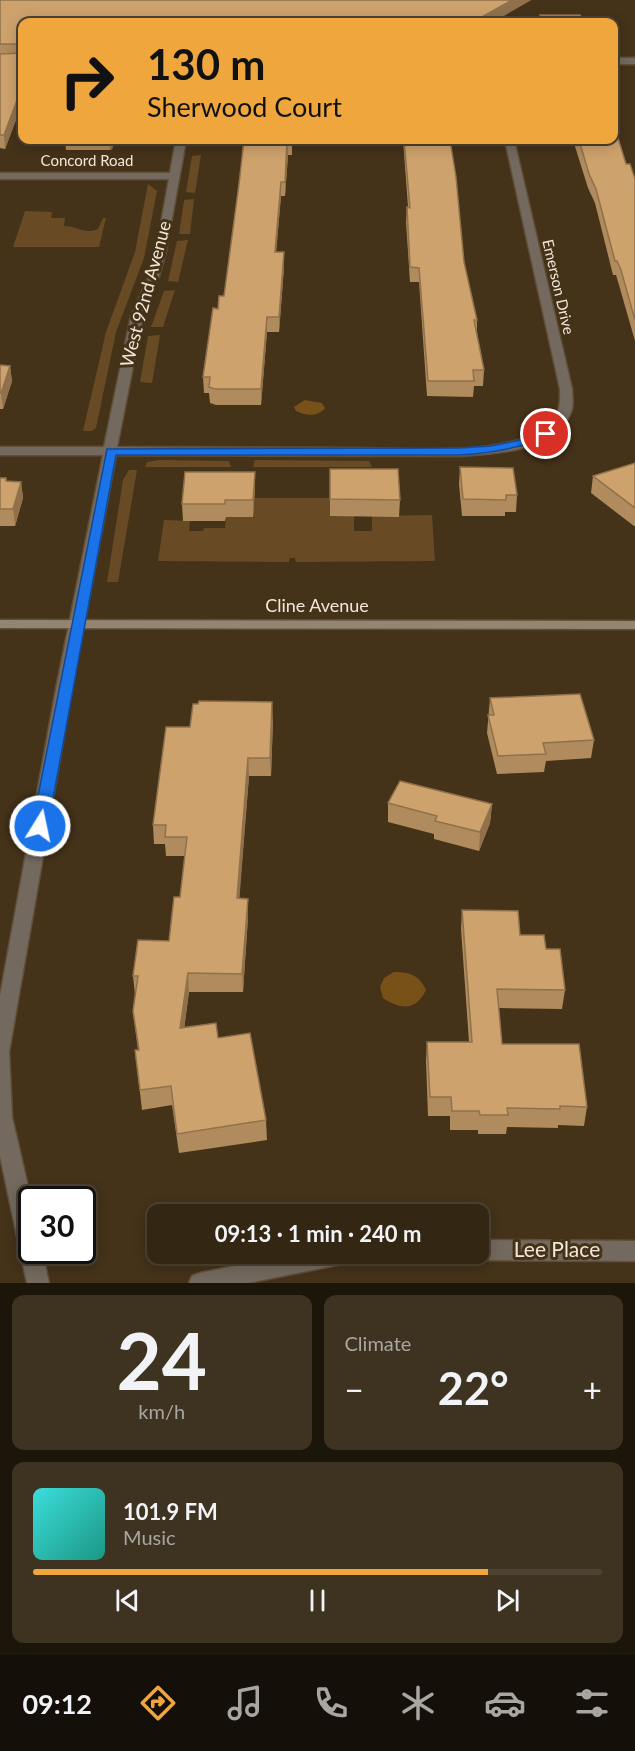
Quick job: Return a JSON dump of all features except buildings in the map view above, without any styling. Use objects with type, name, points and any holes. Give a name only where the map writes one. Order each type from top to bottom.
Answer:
[{"type":"street","points":[[618,61],[635,61]]},
{"type":"street","name":"West 92nd Avenue","points":[[0,1050],[137,316],[154,276],[180,144]]},
{"type":"street","name":"Emerson Drive","points":[[111,451],[460,452],[510,446],[546,434],[560,423],[567,410],[566,388],[510,144]]},
{"type":"street","name":"Concord Road","points":[[0,176],[174,176]]},
{"type":"street","points":[[0,451],[111,451]]},
{"type":"street","name":"Cline Avenue","points":[[0,624],[635,625]]},
{"type":"street","points":[[0,1055],[2,1117],[38,1283]]},
{"type":"street","name":"Lee Place","points":[[489,1250],[635,1251]]},
{"type":"street","points":[[200,1283],[293,1264]]},
{"type":"shaded area","points":[[201,155],[195,193],[186,192],[192,156]]},
{"type":"shaded area","points":[[148,184],[157,191],[144,258],[116,332],[96,428],[92,431],[83,431],[106,332],[135,252]]},
{"type":"shaded area","points":[[194,199],[190,234],[179,234],[184,200]]},
{"type":"shaded area","points":[[25,211],[52,212],[51,218],[65,218],[64,226],[85,231],[98,229],[103,218],[106,218],[99,247],[13,247]]},
{"type":"shaded area","points":[[188,240],[178,282],[168,281],[177,241]]},
{"type":"shaded area","points":[[175,290],[163,327],[151,327],[164,291]]},
{"type":"shaded area","points":[[160,335],[152,383],[140,382],[148,336]]},
{"type":"shaded area","points":[[305,400],[322,403],[325,408],[312,415],[296,411],[294,407]]},
{"type":"shaded area","points":[[159,460],[229,461],[231,467],[145,467],[147,462]]},
{"type":"shaded area","points":[[255,460],[369,461],[372,467],[253,467]]},
{"type":"shaded area","points":[[129,470],[137,470],[118,582],[107,582],[123,480]]},
{"type":"shaded area","points":[[254,498],[330,498],[354,515],[354,531],[372,531],[372,516],[432,515],[435,561],[296,562],[295,558],[290,558],[289,562],[158,561],[164,520],[190,521],[189,531],[225,528],[226,517]]},
{"type":"shaded area","points":[[394,972],[409,974],[420,981],[426,990],[418,1002],[402,1006],[383,998],[380,987],[384,978]]},
{"type":"route","points":[[40,826],[64,689],[111,451],[460,452],[490,450],[519,444],[546,434]]}]
